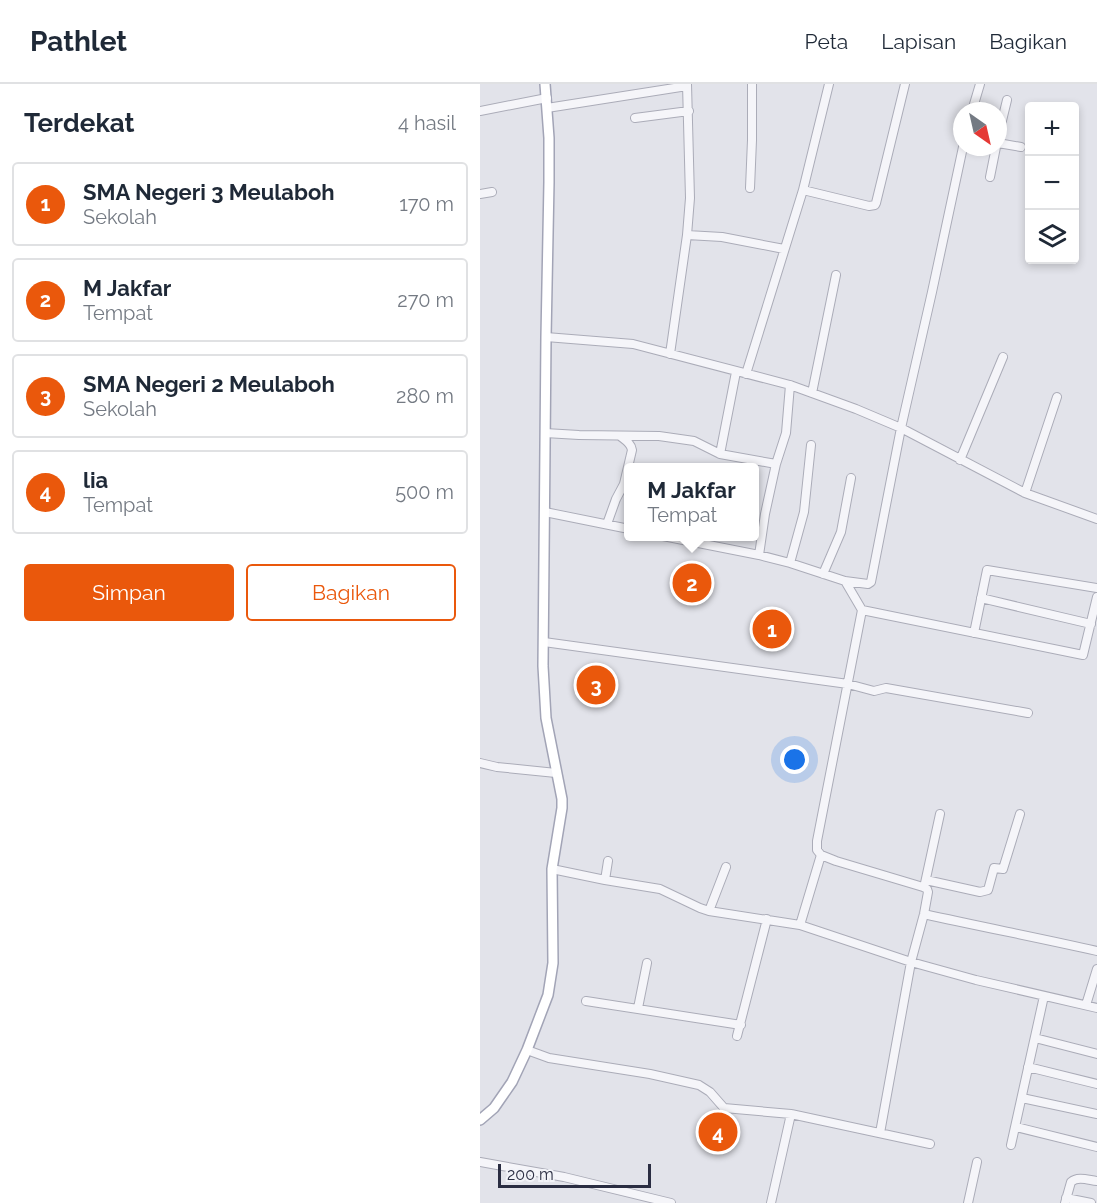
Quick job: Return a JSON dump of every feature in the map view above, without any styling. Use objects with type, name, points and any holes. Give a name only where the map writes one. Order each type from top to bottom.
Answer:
[{"type":"main road","points":[[480,1120],[494,1108],[512,1082],[548,995],[553,963],[552,869],[562,800],[546,718],[543,666],[549,182],[545,84]]},
{"type":"street","points":[[750,188],[752,84]]},
{"type":"street","points":[[746,374],[803,190],[829,84]]},
{"type":"street","points":[[803,190],[869,206],[875,205],[906,84]]},
{"type":"street","points":[[975,102],[980,84]]},
{"type":"street","points":[[480,111],[687,85],[690,198],[670,354]]},
{"type":"street","points":[[635,118],[689,111]]},
{"type":"street","points":[[1007,145],[1021,147]]},
{"type":"street","points":[[684,541],[759,555],[844,582],[868,584],[871,582],[901,428],[961,156]]},
{"type":"street","points":[[990,177],[994,156]]},
{"type":"street","points":[[480,194],[492,192]]},
{"type":"street","points":[[687,235],[722,237],[784,249]]},
{"type":"street","points":[[812,393],[836,275]]},
{"type":"street","points":[[546,337],[633,344],[790,385],[901,428],[1025,493],[1097,519]]},
{"type":"street","points":[[960,460],[1003,357]]},
{"type":"street","points":[[720,454],[736,372]]},
{"type":"street","points":[[759,555],[776,464],[786,433],[790,385]]},
{"type":"street","points":[[1025,493],[1057,397]]},
{"type":"street","points":[[545,433],[659,436],[694,441],[720,454],[776,464]]},
{"type":"street","points":[[620,436],[632,447],[629,463]]},
{"type":"street","points":[[790,563],[804,512],[811,445]]},
{"type":"street","points":[[823,574],[841,532],[851,478]]},
{"type":"street","points":[[607,524],[624,484]]},
{"type":"street","points":[[545,512],[624,528]]},
{"type":"street","points":[[974,633],[987,570],[1097,588]]},
{"type":"street","points":[[844,582],[862,610],[817,850],[821,855],[836,861],[924,884],[980,892],[988,890],[994,868],[1003,869],[1020,814]]},
{"type":"street","points":[[862,610],[1083,655],[1097,597]]},
{"type":"street","points":[[981,598],[1091,624]]},
{"type":"street","points":[[544,642],[848,684],[874,691],[886,688],[1028,713]]},
{"type":"street","points":[[480,763],[556,773]]},
{"type":"street","points":[[880,1133],[911,962],[928,892],[924,884],[940,814]]},
{"type":"street","points":[[800,925],[821,855]]},
{"type":"street","points":[[605,880],[608,861]]},
{"type":"street","points":[[710,911],[726,867]]},
{"type":"street","points":[[552,869],[660,889],[710,911],[800,925],[911,962],[1097,1008]]},
{"type":"street","points":[[924,914],[1097,951]]},
{"type":"street","points":[[737,1036],[767,919]]},
{"type":"street","points":[[638,1008],[647,963]]},
{"type":"street","points":[[1086,1005],[1097,969]]},
{"type":"street","points":[[1011,1145],[1044,996]]},
{"type":"street","points":[[586,1001],[741,1025]]},
{"type":"street","points":[[1035,1038],[1097,1054]]},
{"type":"street","points":[[526,1050],[549,1058],[650,1074],[699,1085],[710,1092],[724,1108],[791,1114],[930,1144]]},
{"type":"street","points":[[1028,1067],[1097,1084]]},
{"type":"street","points":[[1022,1098],[1097,1114]]},
{"type":"street","points":[[771,1203],[791,1114]]},
{"type":"street","points":[[1016,1127],[1097,1147]]},
{"type":"street","points":[[480,1162],[564,1177],[671,1203]]},
{"type":"street","points":[[968,1203],[977,1162]]},
{"type":"street","points":[[1091,1203],[1066,1201],[1073,1180],[1097,1181]]},
{"type":"place","name":"M Jakfar","points":[[692,583]]},
{"type":"place","name":"SMA Negeri 3 Meulaboh","points":[[772,629]]},
{"type":"place","name":"SMA Negeri 2 Meulaboh","points":[[596,685]]},
{"type":"place","name":"lia","points":[[718,1132]]}]
